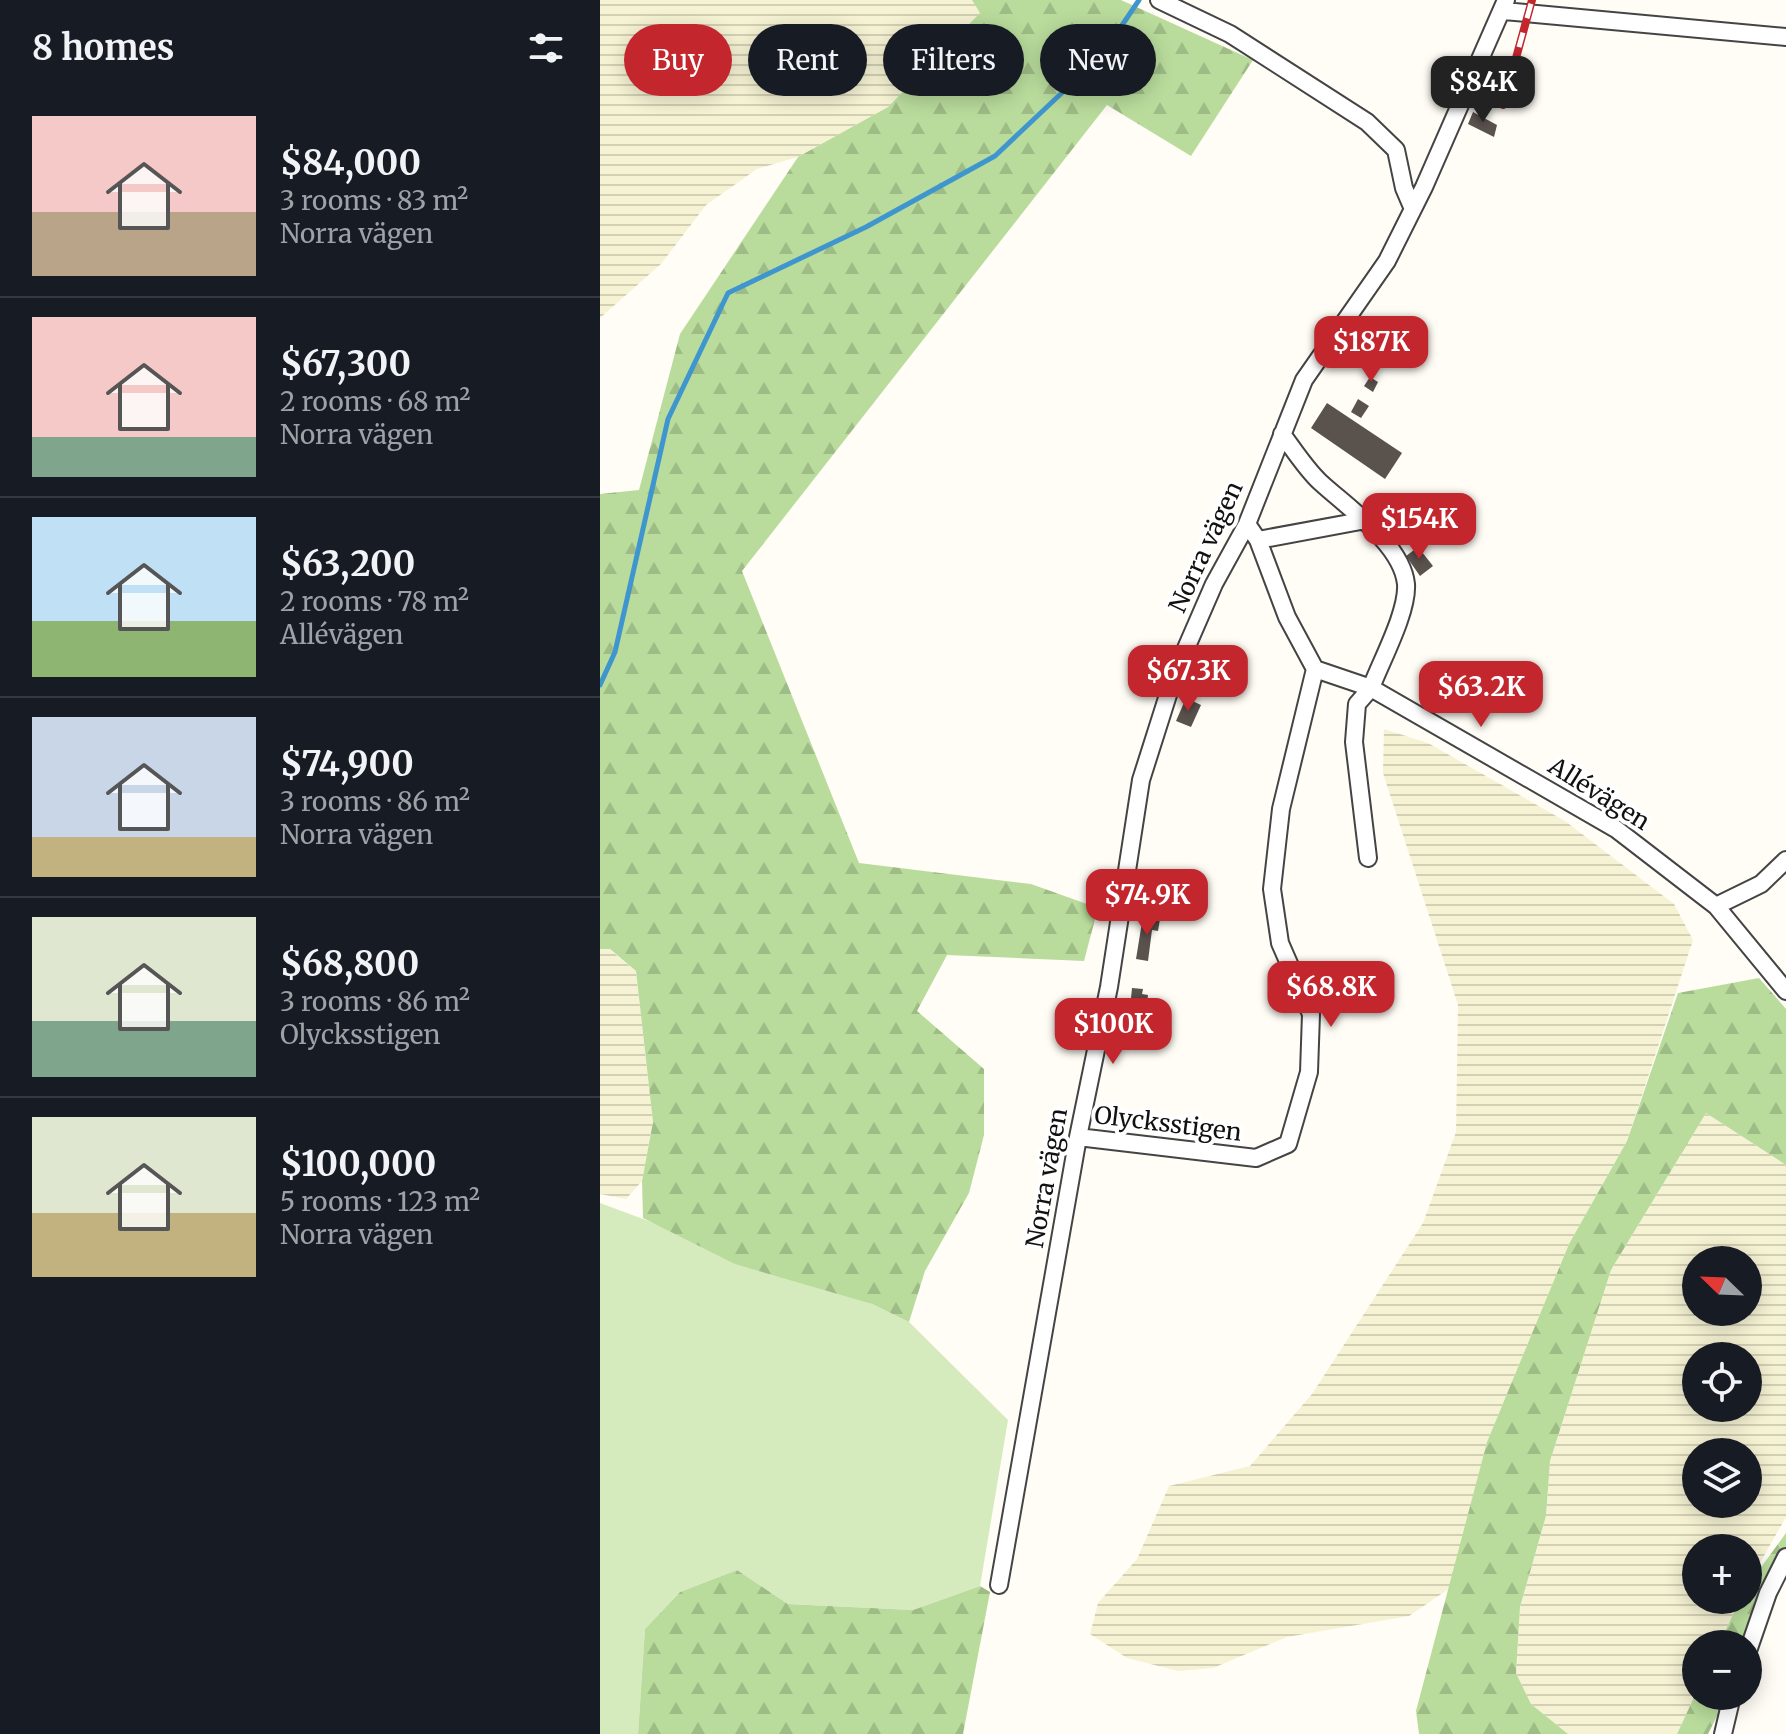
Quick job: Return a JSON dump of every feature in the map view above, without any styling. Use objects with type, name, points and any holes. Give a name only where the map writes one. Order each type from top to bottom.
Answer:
[{"type":"street","points":[[1159,0],[1230,34],[1367,122],[1396,150],[1404,188],[1413,209]]},
{"type":"street","points":[[1505,6],[1786,37]]},
{"type":"street","name":"Norra vägen","points":[[999,1585],[1078,1137],[1109,987],[1141,780],[1174,676],[1214,584],[1247,524],[1304,380],[1374,283],[1413,209],[1505,6]]},
{"type":"street","points":[[1282,434],[1318,481],[1366,520],[1399,564],[1406,583],[1397,622],[1371,688],[1357,704],[1354,742],[1368,858]]},
{"type":"street","points":[[1258,540],[1366,520]]},
{"type":"street","points":[[1247,524],[1258,540],[1287,617],[1315,669]]},
{"type":"street","name":"Allévägen","points":[[1315,669],[1371,688],[1616,829],[1716,906],[1786,991]]},
{"type":"street","name":"Olycksstigen","points":[[1078,1137],[1256,1158],[1288,1144],[1309,1072],[1311,1014],[1280,943],[1272,889],[1281,809],[1315,669]]},
{"type":"street","points":[[1716,906],[1761,884],[1786,860]]},
{"type":"street","points":[[1755,1630],[1768,1593],[1786,1557]]},
{"type":"street","points":[[1723,1734],[1729,1710]]},
{"type":"shaded area","points":[[600,0],[972,0],[981,13],[970,24],[883,24],[883,96],[899,96],[888,107],[798,157],[757,169],[706,205],[661,264],[600,318]]},
{"type":"shaded area","points":[[1384,729],[1428,743],[1565,821],[1674,904],[1693,940],[1627,1141],[1569,1244],[1487,1442],[1450,1588],[1409,1616],[1287,1637],[1213,1668],[1178,1671],[1127,1658],[1090,1634],[1098,1603],[1137,1559],[1169,1486],[1250,1466],[1312,1394],[1423,1223],[1456,1132],[1458,1005],[1383,773]]},
{"type":"shaded area","points":[[600,949],[609,949],[636,971],[653,1122],[642,1181],[626,1199],[600,1194]]},
{"type":"shaded area","points":[[1706,1113],[1786,1165],[1786,1517],[1762,1559],[1762,1534],[1682,1534],[1682,1614],[1733,1614],[1726,1630],[1682,1630],[1682,1710],[1688,1710],[1677,1734],[1568,1734],[1531,1704],[1516,1673],[1520,1607],[1546,1516],[1550,1461],[1611,1270]]},
{"type":"green space","points":[[972,0],[1121,0],[1253,60],[1191,156],[1107,105],[742,571],[859,863],[1031,884],[1098,908],[1084,961],[947,955],[917,1011],[984,1069],[984,1135],[969,1193],[925,1271],[909,1322],[872,1304],[735,1264],[643,1218],[642,1181],[653,1122],[636,971],[610,949],[600,949],[600,494],[639,490],[680,334],[798,157],[888,107],[899,96],[1024,96],[1024,24],[969,24],[980,13]]},
{"type":"green space","points":[[1759,978],[1786,1009],[1786,1165],[1706,1113],[1611,1270],[1550,1461],[1546,1516],[1520,1607],[1516,1673],[1531,1704],[1568,1734],[1419,1734],[1416,1711],[1487,1442],[1569,1244],[1627,1141],[1678,993]]},
{"type":"green space","points":[[600,1203],[872,1304],[909,1322],[1008,1420],[980,1586],[913,1610],[788,1604],[737,1570],[680,1592],[645,1629],[638,1734],[600,1734]]},
{"type":"green space","points":[[1786,1533],[1786,1547],[1762,1607],[1762,1566]]},
{"type":"green space","points":[[737,1570],[788,1604],[913,1610],[980,1586],[990,1592],[963,1734],[638,1734],[645,1629],[680,1592]]},
{"type":"green space","points":[[1733,1614],[1759,1614],[1753,1630],[1726,1630]]},
{"type":"green space","points":[[1688,1710],[1720,1710],[1708,1734],[1677,1734]]},
{"type":"building","points":[[1473,112],[1497,125],[1494,137],[1468,124]]},
{"type":"building","points":[[1370,377],[1378,382],[1373,392],[1364,386]]},
{"type":"building","points":[[1358,399],[1369,406],[1361,418],[1351,412]]},
{"type":"building","points":[[1327,403],[1402,453],[1385,479],[1311,428]]},
{"type":"building","points":[[1418,547],[1433,566],[1420,576],[1406,556]]},
{"type":"building","points":[[1186,698],[1201,705],[1191,727],[1176,721]]},
{"type":"building","points":[[1144,901],[1163,903],[1161,917],[1143,915]]},
{"type":"building","points":[[1143,916],[1160,919],[1158,931],[1152,930],[1148,961],[1136,959]]},
{"type":"building","points":[[1132,988],[1143,989],[1142,994],[1148,995],[1146,1013],[1141,1013],[1140,1020],[1129,1019]]},
{"type":"waterway","points":[[600,685],[615,652],[668,419],[728,293],[866,227],[995,156],[1102,55],[1139,0]]},
{"type":"railway","points":[[1503,105],[1532,0]]}]
